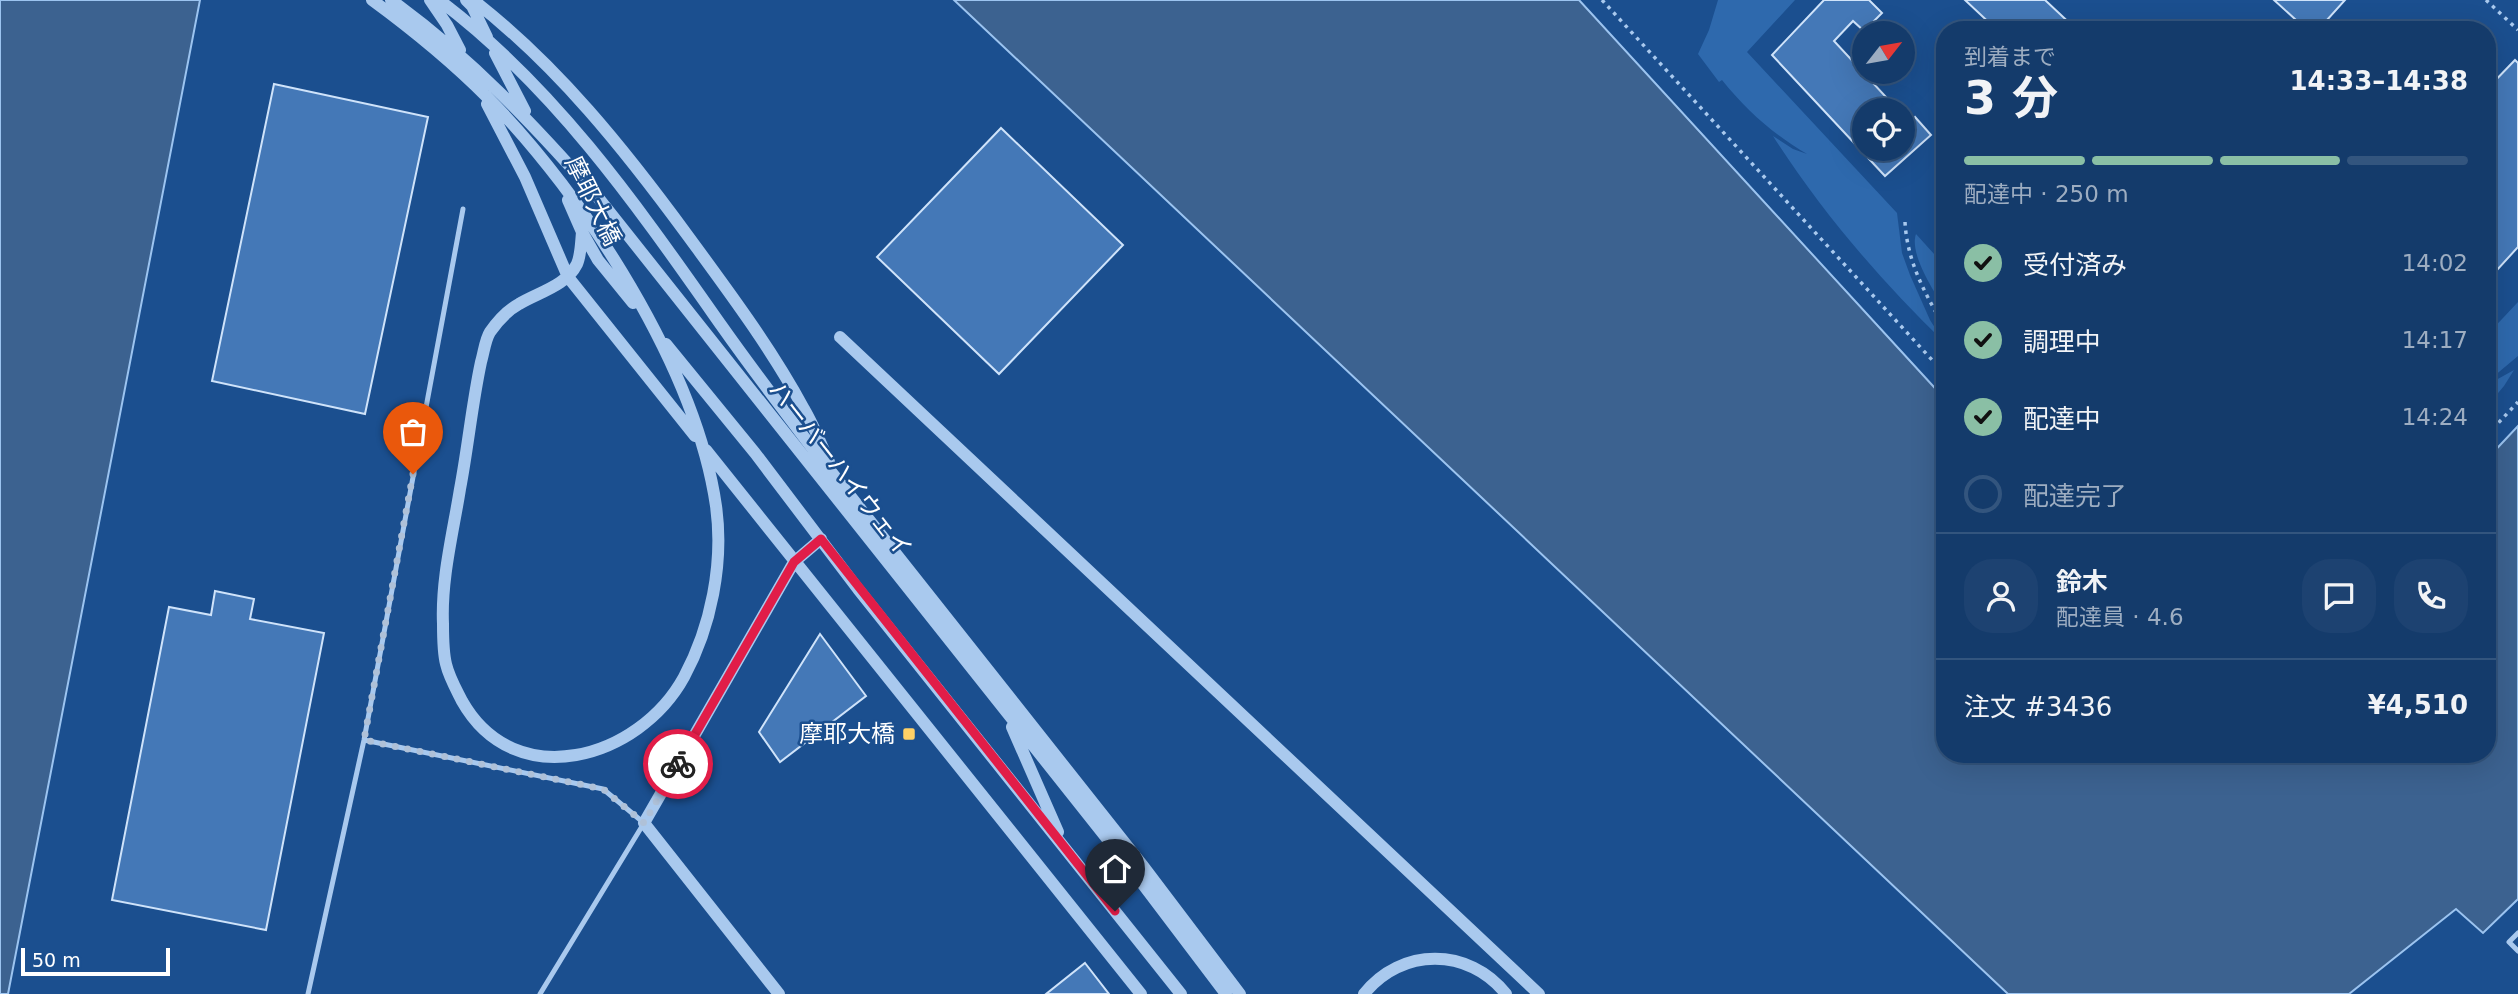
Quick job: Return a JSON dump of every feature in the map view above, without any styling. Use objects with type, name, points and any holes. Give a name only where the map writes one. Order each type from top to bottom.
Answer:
[{"type":"street","points":[[372,0],[449,60],[492,102],[583,212],[642,307],[691,414],[707,463],[716,508],[718,551],[705,629],[682,680],[668,700],[615,744],[592,753],[551,757],[531,754],[509,746],[490,734],[469,712],[446,663],[442,620],[447,558],[488,335],[516,305],[568,277],[579,261],[582,232]]},
{"type":"street","name":"ハーバーハイウェイ","points":[[391,0],[458,52],[509,99],[600,200],[1132,870],[1226,994]]},
{"type":"street","points":[[429,0],[447,24],[525,177],[568,277],[1141,994]]},
{"type":"street","name":"ハーバーハイウェイ","points":[[439,0],[496,47],[534,84],[607,167],[809,444],[1143,866],[1240,994]]},
{"type":"street","name":"摩耶大橋","points":[[466,0],[472,6],[550,159],[582,232],[598,260],[755,453],[1181,994]]},
{"type":"street","points":[[473,0],[554,73],[590,110],[733,297],[796,393],[847,494],[1010,721],[1065,849]]},
{"type":"street","points":[[840,337],[1539,994]]},
{"type":"street","points":[[779,994],[644,823],[794,562],[821,539]]},
{"type":"street","points":[[1364,994],[1390,971],[1417,959],[1432,957],[1455,960],[1478,969],[1493,979],[1506,994]]},
{"type":"lane","points":[[308,994],[364,740],[463,209]]},
{"type":"lane","points":[[364,740],[603,789],[644,823],[540,994]]},
{"type":"lane","points":[[2518,933],[2509,942],[2518,951]]},
{"type":"path","points":[[1602,0],[1936,364]]},
{"type":"path","points":[[2486,0],[2518,30]]},
{"type":"path","points":[[1905,222],[1910,257],[1936,313]]},
{"type":"path","points":[[2496,425],[2518,402]]},
{"type":"shaded area","points":[[0,0],[200,0],[8,994],[0,994]]},
{"type":"shaded area","points":[[954,0],[1579,0],[1936,389],[1936,763],[2496,763],[2496,449],[2518,426],[2518,899],[2483,933],[2456,909],[2349,994],[2008,994]]},
{"type":"shaded area","points":[[1718,0],[1795,0],[1747,52],[1897,213],[1902,253],[1936,334],[1853,244],[1811,191],[1773,136],[1793,149],[1807,154],[1761,121],[1722,80],[1719,82],[1698,54]]},
{"type":"shaded area","points":[[1916,234],[1936,256],[1936,294],[1919,262]]},
{"type":"shaded area","points":[[2518,302],[2518,356],[2496,374],[2496,325]]},
{"type":"shaded area","points":[[2514,370],[2496,395],[2496,380]]},
{"type":"building","points":[[1824,0],[1869,0],[1882,13],[1874,21],[1852,21],[1834,41],[1852,60],[1852,84],[1874,84],[1887,98],[1852,98],[1852,141],[1772,55]]},
{"type":"building","points":[[1965,0],[2045,0],[2067,21],[1987,21]]},
{"type":"building","points":[[2274,0],[2345,0],[2326,21],[2297,21]]},
{"type":"building","points":[[2515,60],[2518,63],[2518,247],[2496,271],[2496,80]]},
{"type":"building","points":[[274,84],[428,117],[365,414],[212,381]]},
{"type":"building","points":[[1915,117],[1931,135],[1915,149]]},
{"type":"building","points":[[1001,128],[1123,245],[999,374],[877,257]]},
{"type":"building","points":[[1871,161],[1902,161],[1885,176]]},
{"type":"building","points":[[215,591],[254,599],[250,619],[324,633],[266,930],[112,900],[169,607],[211,615]]},
{"type":"building","points":[[820,634],[866,696],[780,762],[759,732]]},
{"type":"building","points":[[1085,963],[1109,994],[1046,994]]},
{"type":"way so far","points":[[413,474],[364,740],[603,789],[644,823],[678,764]]},
{"type":"place","name":"摩耶大橋","points":[[909,734]]},
{"type":"route","points":[[678,764],[794,562],[821,539],[1115,911]]}]
